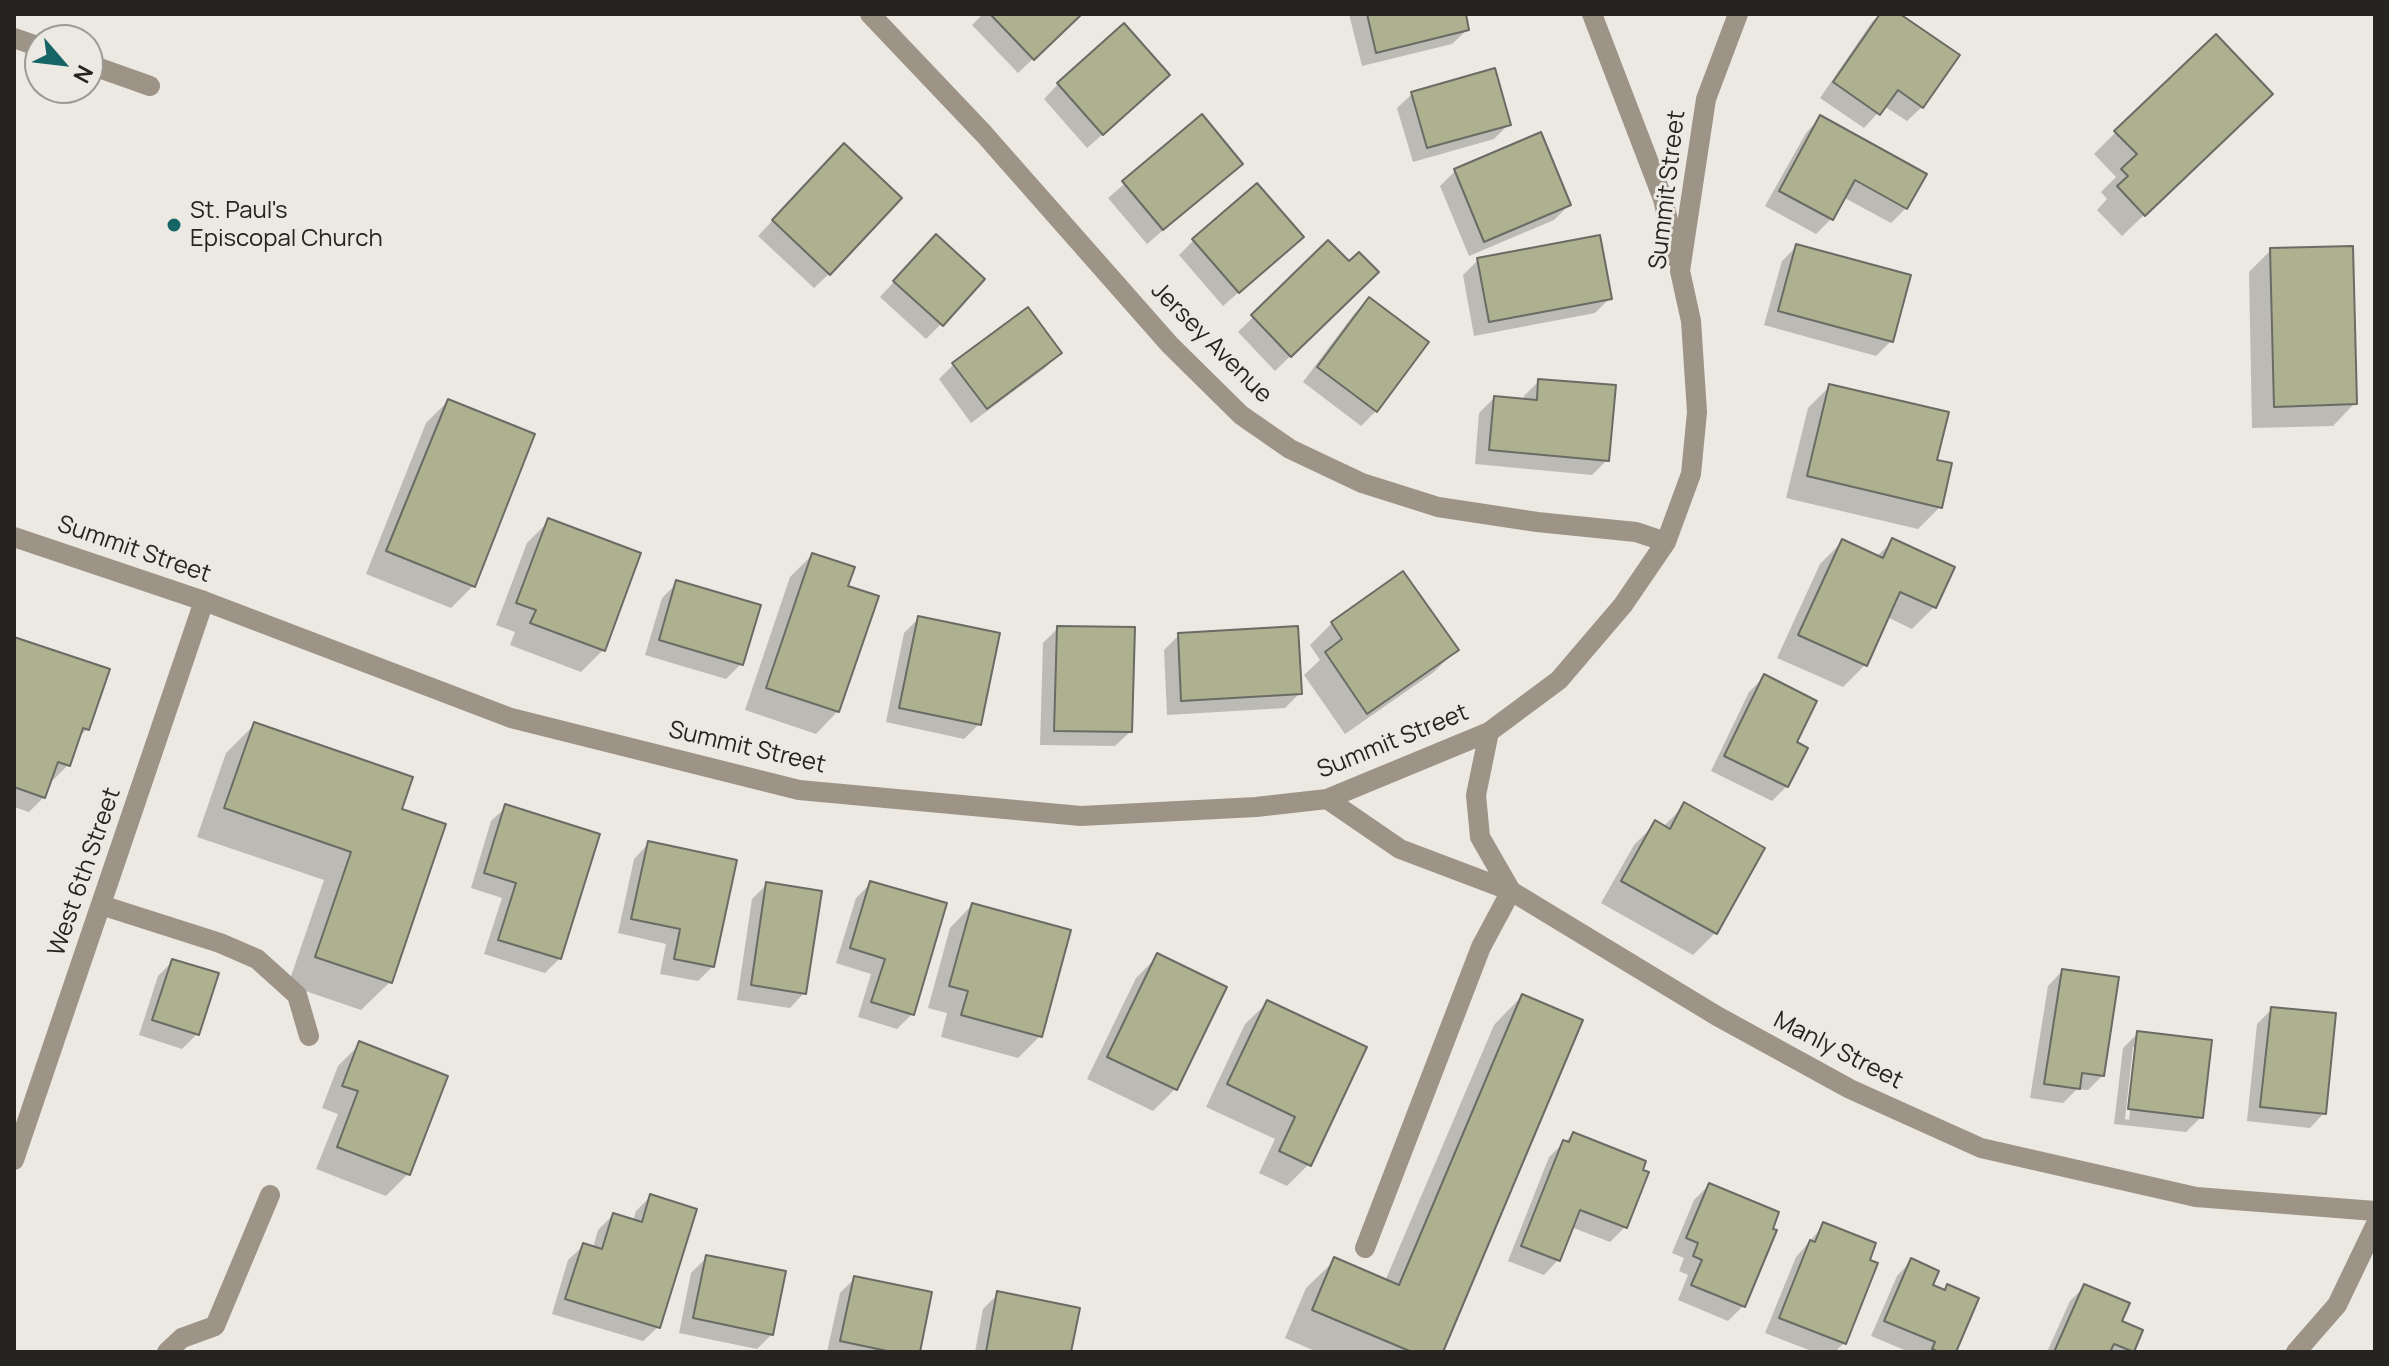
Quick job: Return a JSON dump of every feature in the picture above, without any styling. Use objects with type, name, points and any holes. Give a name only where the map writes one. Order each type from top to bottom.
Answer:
[{"type":"street","name":"Jersey Avenue","points":[[870,14],[984,134],[1170,345],[1241,415],[1290,449],[1362,483],[1438,507],[1537,522],[1636,532],[1666,542]]},
{"type":"street","points":[[1592,14],[1663,199],[1680,271]]},
{"type":"street","name":"Summit Street","points":[[14,537],[204,601],[511,718],[799,790],[1081,816],[1256,807],[1327,799],[1489,732],[1559,680],[1623,605],[1666,542],[1691,474],[1697,412],[1691,321],[1680,271],[1706,99],[1738,14]]},
{"type":"street","points":[[104,70],[150,86]]},
{"type":"street","name":"West 6th Street","points":[[14,1160],[204,601]]},
{"type":"street","name":"Summit Street","points":[[1489,732],[1476,795],[1480,837],[1511,891]]},
{"type":"street","name":"Manly Street","points":[[1327,799],[1400,849],[1511,891],[1717,1016],[1850,1089],[1981,1148],[2196,1197],[2375,1211]]},
{"type":"street","points":[[1365,1248],[1481,947],[1511,891]]},
{"type":"street","points":[[101,905],[220,943],[257,959],[297,995],[309,1036]]},
{"type":"street","points":[[167,1352],[182,1338],[215,1326],[270,1195]]},
{"type":"street","points":[[2296,1352],[2337,1305],[2375,1226]]},
{"type":"building","points":[[990,14],[1082,14],[1034,60]]},
{"type":"building","points":[[1367,14],[1466,14],[1469,30],[1376,53]]},
{"type":"building","points":[[1880,14],[1900,14],[1960,55],[1923,108],[1898,90],[1880,115],[1833,82]]},
{"type":"building","points":[[1124,23],[1170,75],[1103,135],[1057,83]]},
{"type":"building","points":[[2216,34],[2273,94],[2145,216],[2117,186],[2128,176],[2121,169],[2137,154],[2114,131]]},
{"type":"building","points":[[1495,68],[1511,125],[1427,148],[1411,92]]},
{"type":"building","points":[[1202,114],[1243,164],[1163,230],[1122,181]]},
{"type":"building","points":[[1820,115],[1927,174],[1907,209],[1855,180],[1833,220],[1779,191]]},
{"type":"building","points":[[1541,132],[1571,205],[1484,242],[1454,169]]},
{"type":"building","points":[[844,143],[902,198],[830,275],[772,220]]},
{"type":"building","points":[[1257,183],[1304,237],[1239,293],[1192,239]]},
{"type":"building","points":[[936,234],[985,279],[943,326],[893,281]]},
{"type":"building","points":[[1600,235],[1612,299],[1489,322],[1477,258]]},
{"type":"building","points":[[1328,240],[1349,261],[1359,252],[1379,272],[1291,357],[1251,315]]},
{"type":"building","points":[[1796,244],[1911,275],[1893,342],[1778,311]]},
{"type":"building","points":[[2353,246],[2357,404],[2274,407],[2270,248]]},
{"type":"building","points":[[1369,297],[1429,342],[1377,412],[1317,367]]},
{"type":"building","points":[[1028,307],[1062,353],[987,409],[952,363]]},
{"type":"building","points":[[1538,379],[1616,385],[1609,461],[1489,450],[1494,396],[1537,400]]},
{"type":"building","points":[[1829,384],[1949,412],[1937,460],[1952,463],[1942,508],[1807,476]]},
{"type":"building","points":[[448,399],[535,434],[475,587],[386,551]]},
{"type":"building","points":[[548,518],[641,553],[605,651],[530,623],[536,610],[516,603]]},
{"type":"building","points":[[1892,538],[1955,567],[1936,608],[1900,592],[1867,666],[1798,635],[1842,539],[1883,558]]},
{"type":"building","points":[[812,553],[855,567],[848,586],[879,596],[839,712],[766,688]]},
{"type":"building","points":[[1403,571],[1459,650],[1367,714],[1325,652],[1342,639],[1331,622]]},
{"type":"building","points":[[676,580],[761,605],[743,665],[659,640]]},
{"type":"building","points":[[918,616],[1000,633],[981,725],[899,708]]},
{"type":"building","points":[[1057,626],[1135,627],[1132,732],[1054,731]]},
{"type":"building","points":[[1298,626],[1302,694],[1181,701],[1178,633]]},
{"type":"building","points":[[14,637],[110,669],[89,730],[83,728],[70,766],[58,762],[45,798],[14,787]]},
{"type":"building","points":[[1764,674],[1817,701],[1797,742],[1808,748],[1788,787],[1724,756]]},
{"type":"building","points":[[254,722],[413,777],[402,809],[446,824],[392,983],[315,957],[351,852],[224,808]]},
{"type":"building","points":[[1684,802],[1765,848],[1717,934],[1621,881],[1655,820],[1670,829]]},
{"type":"building","points":[[505,804],[600,834],[561,959],[498,940],[516,883],[484,873]]},
{"type":"building","points":[[648,841],[737,860],[714,967],[674,959],[680,929],[631,919]]},
{"type":"building","points":[[870,881],[947,903],[914,1015],[871,1002],[885,959],[850,948]]},
{"type":"building","points":[[766,882],[822,891],[806,994],[751,985]]},
{"type":"building","points":[[972,903],[1071,930],[1042,1037],[961,1015],[968,991],[949,986]]},
{"type":"building","points":[[1157,953],[1227,987],[1177,1090],[1107,1057]]},
{"type":"building","points":[[172,959],[219,973],[199,1035],[152,1020]]},
{"type":"building","points":[[2062,969],[2119,977],[2104,1076],[2082,1073],[2080,1089],[2044,1084]]},
{"type":"building","points":[[1522,994],[1583,1020],[1443,1352],[1412,1352],[1312,1310],[1334,1257],[1399,1285]]},
{"type":"building","points":[[1267,1000],[1367,1047],[1311,1166],[1279,1151],[1295,1117],[1227,1084]]},
{"type":"building","points":[[2271,1007],[2336,1013],[2326,1114],[2260,1107]]},
{"type":"building","points":[[2137,1031],[2212,1040],[2203,1118],[2128,1109]]},
{"type":"building","points":[[359,1041],[448,1076],[410,1175],[337,1147],[358,1091],[342,1086]]},
{"type":"building","points":[[1573,1132],[1646,1161],[1643,1170],[1649,1172],[1627,1228],[1580,1210],[1560,1261],[1521,1246],[1563,1140],[1569,1142]]},
{"type":"building","points":[[1709,1183],[1779,1212],[1773,1229],[1777,1230],[1745,1307],[1691,1285],[1702,1260],[1693,1256],[1698,1243],[1686,1238]]},
{"type":"building","points":[[650,1194],[697,1209],[660,1328],[565,1299],[583,1243],[602,1249],[613,1213],[642,1222]]},
{"type":"building","points":[[1823,1222],[1876,1243],[1870,1260],[1878,1263],[1846,1344],[1779,1318],[1810,1240],[1815,1242]]},
{"type":"building","points":[[706,1255],[786,1271],[773,1335],[693,1318]]},
{"type":"building","points":[[1911,1258],[1939,1271],[1933,1285],[1945,1290],[1947,1284],[1979,1298],[1956,1352],[1932,1349],[1935,1342],[1884,1321]]},
{"type":"building","points":[[854,1276],[932,1292],[920,1352],[892,1352],[840,1341]]},
{"type":"building","points":[[2084,1284],[2130,1303],[2122,1321],[2143,1330],[2134,1352],[2114,1344],[2110,1352],[2054,1352]]},
{"type":"building","points":[[997,1291],[1080,1308],[1071,1352],[986,1352]]},
{"type":"place","name":"St. Paul's Episcopal Church","points":[[174,225]]}]
